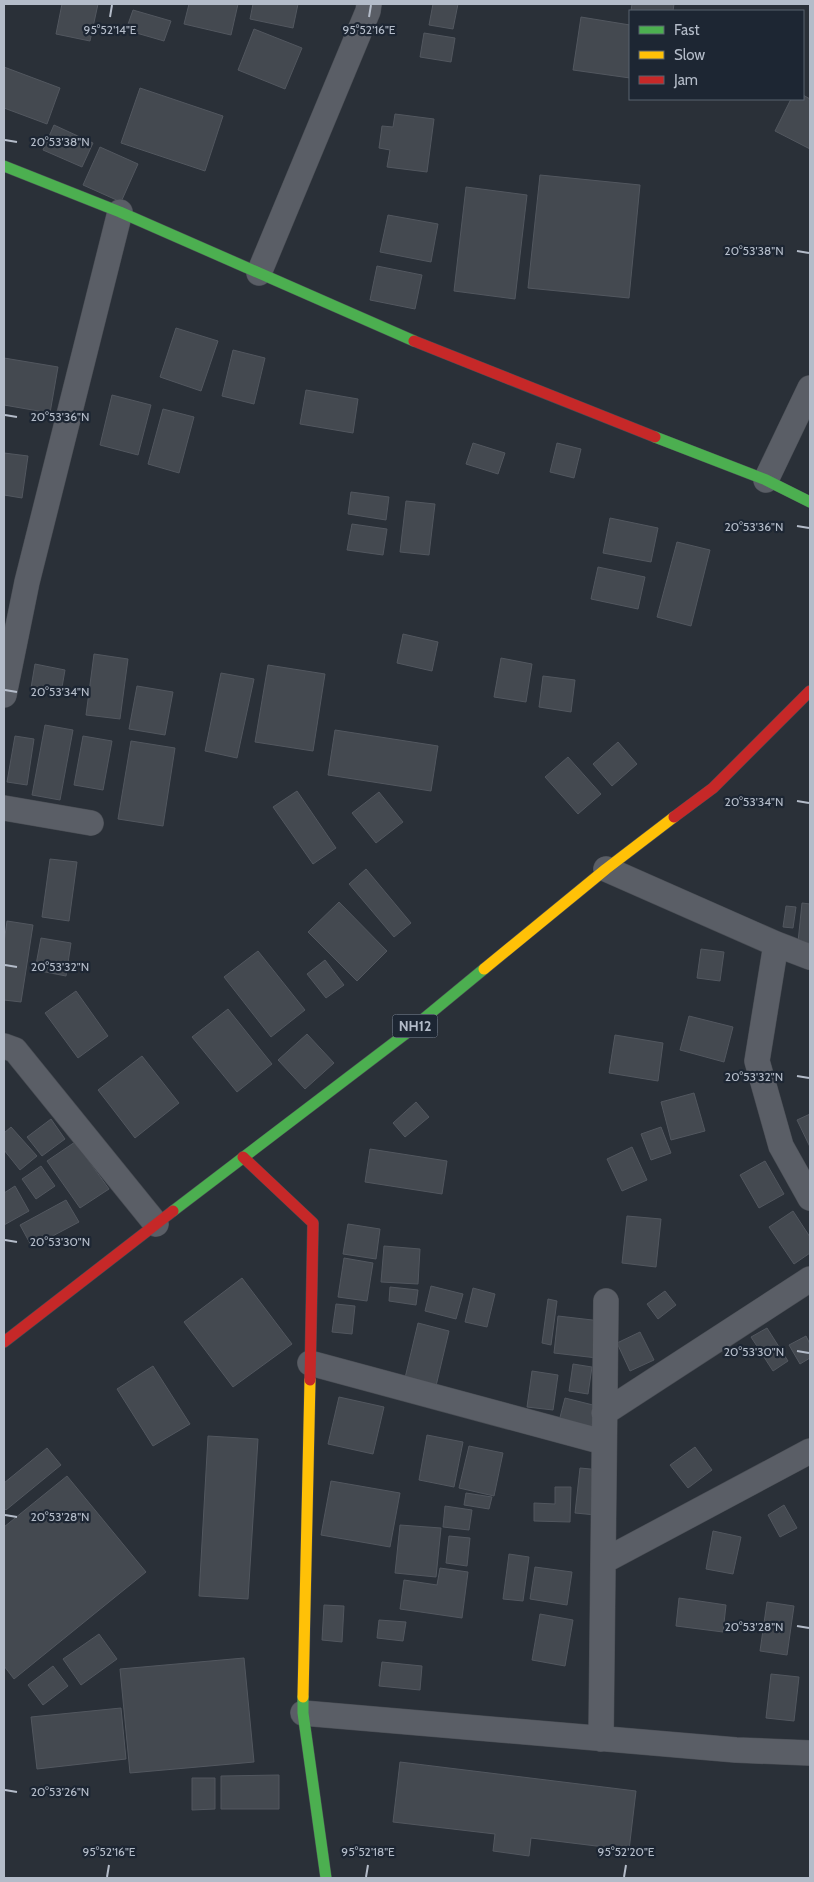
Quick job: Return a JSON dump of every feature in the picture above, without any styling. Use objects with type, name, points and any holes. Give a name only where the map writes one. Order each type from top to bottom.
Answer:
[{"type":"main road","points":[[4,166],[120,212],[434,350],[766,480],[810,502]]},
{"type":"main road","name":"NH12","points":[[4,1342],[404,1035],[606,869],[713,788],[810,692]]},
{"type":"main road","points":[[243,1157],[313,1223],[303,1713],[326,1878]]},
{"type":"street","points":[[259,273],[368,11],[369,4]]},
{"type":"street","points":[[4,695],[27,582],[120,212]]},
{"type":"street","points":[[766,480],[810,388]]},
{"type":"street","points":[[4,808],[91,823]]},
{"type":"street","points":[[606,869],[776,944],[810,956]]},
{"type":"street","points":[[776,944],[757,1061],[781,1146],[810,1198]]},
{"type":"street","points":[[4,1046],[15,1050],[156,1224]]},
{"type":"street","points":[[604,1413],[810,1279]]},
{"type":"street","points":[[601,1739],[606,1301]]},
{"type":"street","points":[[310,1363],[603,1442]]},
{"type":"street","points":[[604,1561],[810,1451]]},
{"type":"street","points":[[303,1713],[736,1750],[810,1753]]},
{"type":"building","points":[[62,4],[98,4],[90,41],[56,34]]},
{"type":"building","points":[[189,4],[238,4],[231,35],[184,24]]},
{"type":"building","points":[[253,4],[298,4],[293,28],[250,19]]},
{"type":"building","points":[[433,4],[458,4],[453,29],[429,25]]},
{"type":"building","points":[[632,4],[674,4],[673,10],[631,10]]},
{"type":"building","points":[[133,10],[171,21],[164,41],[126,30]]},
{"type":"building","points":[[581,17],[629,25],[629,78],[573,70]]},
{"type":"building","points":[[254,29],[302,48],[285,89],[238,70]]},
{"type":"building","points":[[424,33],[455,38],[451,62],[420,57]]},
{"type":"building","points":[[4,67],[60,88],[47,124],[4,108]]},
{"type":"building","points":[[140,88],[223,116],[205,171],[121,143]]},
{"type":"building","points":[[804,96],[810,99],[810,149],[775,131],[790,100],[804,100]]},
{"type":"building","points":[[395,114],[434,119],[427,172],[387,167],[390,150],[379,148],[382,126],[393,127]]},
{"type":"building","points":[[54,125],[93,143],[82,167],[43,150]]},
{"type":"building","points":[[100,147],[138,164],[121,202],[83,185]]},
{"type":"building","points":[[540,175],[640,185],[629,298],[528,288]]},
{"type":"building","points":[[466,187],[527,195],[515,299],[454,291]]},
{"type":"building","points":[[388,215],[438,224],[431,262],[380,252]]},
{"type":"building","points":[[377,266],[422,275],[415,309],[370,300]]},
{"type":"building","points":[[176,328],[218,341],[201,391],[160,377]]},
{"type":"building","points":[[233,350],[265,358],[254,404],[222,396]]},
{"type":"building","points":[[4,358],[58,367],[50,413],[4,405]]},
{"type":"building","points":[[306,390],[358,399],[353,433],[300,424]]},
{"type":"building","points":[[112,395],[151,405],[138,455],[100,445]]},
{"type":"building","points":[[163,409],[194,417],[179,473],[148,464]]},
{"type":"building","points":[[473,443],[505,453],[498,474],[466,464]]},
{"type":"building","points":[[557,443],[581,449],[574,478],[550,472]]},
{"type":"building","points":[[4,453],[28,456],[22,498],[4,495]]},
{"type":"building","points":[[351,492],[389,497],[386,520],[348,514]]},
{"type":"building","points":[[406,501],[435,504],[429,555],[400,552]]},
{"type":"building","points":[[610,518],[658,528],[651,562],[603,553]]},
{"type":"building","points":[[352,524],[387,529],[383,555],[347,550]]},
{"type":"building","points":[[677,542],[710,550],[691,626],[657,617]]},
{"type":"building","points":[[598,567],[645,577],[638,609],[591,599]]},
{"type":"building","points":[[403,634],[438,642],[432,671],[397,663]]},
{"type":"building","points":[[94,654],[128,659],[120,719],[86,715]]},
{"type":"building","points":[[501,658],[532,664],[526,702],[494,697]]},
{"type":"building","points":[[35,664],[65,670],[61,693],[31,688]]},
{"type":"building","points":[[268,665],[325,674],[313,751],[255,742]]},
{"type":"building","points":[[221,673],[254,679],[237,758],[205,751]]},
{"type":"building","points":[[543,676],[575,680],[571,712],[539,707]]},
{"type":"building","points":[[137,686],[173,692],[165,735],[129,729]]},
{"type":"building","points":[[45,725],[73,730],[60,800],[32,795]]},
{"type":"building","points":[[335,730],[438,746],[431,791],[328,775]]},
{"type":"building","points":[[15,736],[34,739],[27,785],[7,782]]},
{"type":"building","points":[[83,736],[112,741],[103,790],[74,785]]},
{"type":"building","points":[[131,741],[175,748],[163,826],[118,819]]},
{"type":"building","points":[[618,742],[637,764],[612,786],[593,764]]},
{"type":"building","points":[[568,757],[601,794],[578,814],[545,777]]},
{"type":"building","points":[[297,791],[336,848],[313,864],[273,807]]},
{"type":"building","points":[[379,792],[403,822],[376,843],[352,813]]},
{"type":"building","points":[[50,859],[77,862],[69,921],[42,917]]},
{"type":"building","points":[[366,869],[411,923],[394,937],[349,884]]},
{"type":"building","points":[[339,902],[387,951],[357,981],[308,932]]},
{"type":"building","points":[[802,903],[810,904],[810,943],[798,942]]},
{"type":"building","points":[[786,906],[796,907],[793,928],[783,927]]},
{"type":"building","points":[[7,921],[33,925],[21,1002],[4,1000],[4,943]]},
{"type":"building","points":[[41,938],[71,943],[66,976],[35,970]]},
{"type":"building","points":[[701,949],[724,952],[720,981],[697,978]]},
{"type":"building","points":[[258,951],[305,1010],[271,1037],[224,977]]},
{"type":"building","points":[[325,960],[344,985],[326,998],[307,974]]},
{"type":"building","points":[[76,991],[108,1036],[78,1058],[45,1013]]},
{"type":"building","points":[[228,1009],[272,1064],[237,1092],[192,1037]]},
{"type":"building","points":[[689,1016],[733,1027],[724,1062],[680,1050]]},
{"type":"building","points":[[307,1034],[334,1063],[305,1089],[278,1060]]},
{"type":"building","points":[[615,1035],[663,1043],[658,1081],[609,1073]]},
{"type":"building","points":[[142,1056],[179,1103],[135,1138],[98,1090]]},
{"type":"building","points":[[694,1093],[705,1131],[671,1140],[661,1102]]},
{"type":"building","points":[[416,1102],[429,1117],[405,1137],[393,1123]]},
{"type":"building","points":[[810,1114],[810,1147],[797,1120]]},
{"type":"building","points":[[51,1119],[65,1139],[42,1156],[27,1137]]},
{"type":"building","points":[[11,1127],[37,1156],[20,1170],[4,1150],[4,1133]]},
{"type":"building","points":[[661,1127],[671,1153],[651,1160],[641,1134]]},
{"type":"building","points":[[75,1142],[109,1189],[80,1208],[47,1161]]},
{"type":"building","points":[[632,1147],[647,1180],[622,1191],[607,1159]]},
{"type":"building","points":[[370,1149],[447,1161],[442,1194],[365,1182]]},
{"type":"building","points":[[765,1161],[784,1194],[759,1208],[740,1175]]},
{"type":"building","points":[[41,1166],[55,1186],[36,1199],[22,1179]]},
{"type":"building","points":[[15,1186],[29,1211],[4,1225],[4,1193]]},
{"type":"building","points":[[66,1200],[79,1222],[32,1247],[20,1225]]},
{"type":"building","points":[[793,1211],[810,1237],[810,1253],[794,1264],[769,1227]]},
{"type":"building","points":[[627,1216],[661,1219],[656,1267],[622,1263]]},
{"type":"building","points":[[348,1224],[380,1229],[376,1259],[343,1254]]},
{"type":"building","points":[[384,1246],[420,1249],[418,1284],[381,1282]]},
{"type":"building","points":[[344,1258],[373,1263],[367,1301],[338,1297]]},
{"type":"building","points":[[242,1278],[292,1344],[233,1387],[184,1322]]},
{"type":"building","points":[[431,1286],[463,1294],[456,1319],[425,1311]]},
{"type":"building","points":[[390,1287],[418,1290],[416,1305],[389,1301]]},
{"type":"building","points":[[473,1288],[495,1294],[487,1327],[465,1322]]},
{"type":"building","points":[[665,1291],[676,1305],[658,1319],[647,1304]]},
{"type":"building","points":[[548,1299],[557,1301],[551,1345],[542,1343]]},
{"type":"building","points":[[336,1304],[355,1306],[352,1334],[332,1332]]},
{"type":"building","points":[[558,1316],[601,1321],[597,1358],[554,1353]]},
{"type":"building","points":[[418,1323],[449,1331],[436,1386],[405,1378]]},
{"type":"building","points":[[767,1328],[788,1361],[773,1371],[751,1337]]},
{"type":"building","points":[[640,1332],[654,1360],[630,1371],[617,1343]]},
{"type":"building","points":[[806,1336],[810,1344],[810,1358],[800,1364],[789,1345]]},
{"type":"building","points":[[573,1364],[592,1367],[588,1394],[569,1391]]},
{"type":"building","points":[[153,1366],[190,1424],[153,1446],[117,1389]]},
{"type":"building","points":[[532,1371],[558,1375],[553,1410],[527,1407]]},
{"type":"building","points":[[339,1397],[384,1407],[373,1454],[328,1444]]},
{"type":"building","points":[[565,1398],[597,1406],[590,1433],[558,1425]]},
{"type":"building","points":[[427,1435],[463,1442],[454,1487],[419,1480]]},
{"type":"building","points":[[208,1436],[258,1439],[248,1599],[199,1596]]},
{"type":"building","points":[[469,1446],[503,1453],[494,1496],[459,1488]]},
{"type":"building","points":[[695,1447],[712,1470],[688,1488],[670,1465]]},
{"type":"building","points":[[47,1448],[61,1465],[6,1510],[4,1508],[4,1483]]},
{"type":"building","points":[[580,1468],[601,1470],[596,1515],[575,1513]]},
{"type":"building","points":[[67,1476],[146,1572],[14,1679],[4,1666],[4,1527]]},
{"type":"building","points":[[331,1481],[400,1493],[390,1547],[321,1535]]},
{"type":"building","points":[[555,1487],[571,1487],[570,1522],[534,1521],[534,1503],[555,1504]]},
{"type":"building","points":[[466,1493],[492,1497],[489,1509],[464,1505]]},
{"type":"building","points":[[784,1505],[797,1528],[780,1537],[768,1515]]},
{"type":"building","points":[[445,1506],[472,1510],[469,1530],[443,1527]]},
{"type":"building","points":[[400,1525],[441,1528],[436,1577],[395,1573]]},
{"type":"building","points":[[713,1531],[741,1537],[733,1574],[706,1569]]},
{"type":"building","points":[[449,1536],[470,1538],[467,1566],[446,1563]]},
{"type":"building","points":[[509,1554],[529,1557],[523,1601],[503,1599]]},
{"type":"building","points":[[535,1567],[572,1572],[567,1605],[530,1599]]},
{"type":"building","points":[[440,1568],[468,1572],[462,1618],[400,1609],[404,1580],[437,1585]]},
{"type":"building","points":[[679,1598],[726,1605],[723,1632],[676,1626]]},
{"type":"building","points":[[767,1602],[794,1606],[787,1655],[760,1651]]},
{"type":"building","points":[[324,1605],[344,1606],[342,1642],[322,1640]]},
{"type":"building","points":[[540,1614],[573,1620],[565,1666],[532,1660]]},
{"type":"building","points":[[379,1620],[406,1622],[403,1641],[377,1638]]},
{"type":"building","points":[[99,1634],[117,1659],[81,1685],[63,1659]]},
{"type":"building","points":[[244,1658],[254,1762],[130,1773],[120,1669]]},
{"type":"building","points":[[382,1662],[422,1666],[420,1690],[379,1686]]},
{"type":"building","points":[[53,1666],[68,1686],[43,1705],[28,1685]]},
{"type":"building","points":[[771,1674],[799,1677],[794,1721],[766,1718]]},
{"type":"building","points":[[121,1708],[126,1759],[37,1769],[31,1717]]},
{"type":"building","points":[[400,1762],[636,1791],[629,1850],[531,1838],[529,1856],[493,1851],[495,1834],[393,1822]]},
{"type":"building","points":[[279,1775],[279,1809],[221,1809],[221,1776]]},
{"type":"building","points":[[192,1778],[215,1778],[215,1809],[192,1810]]},
{"type":"traffic: fast","points":[[4,166],[120,212],[414,341]]},
{"type":"traffic: fast","points":[[655,437],[766,480],[810,502]]},
{"type":"traffic: fast","points":[[173,1211],[404,1035],[484,969]]},
{"type":"traffic: fast","points":[[303,1697],[303,1713],[326,1878]]},
{"type":"traffic: slow","points":[[484,969],[606,869],[674,817]]},
{"type":"traffic: slow","points":[[303,1697],[310,1380]]},
{"type":"traffic: jam","points":[[414,341],[655,437]]},
{"type":"traffic: jam","points":[[674,817],[713,788],[810,691]]},
{"type":"traffic: jam","points":[[243,1157],[313,1223],[310,1380]]},
{"type":"traffic: jam","points":[[4,1342],[173,1211]]}]
